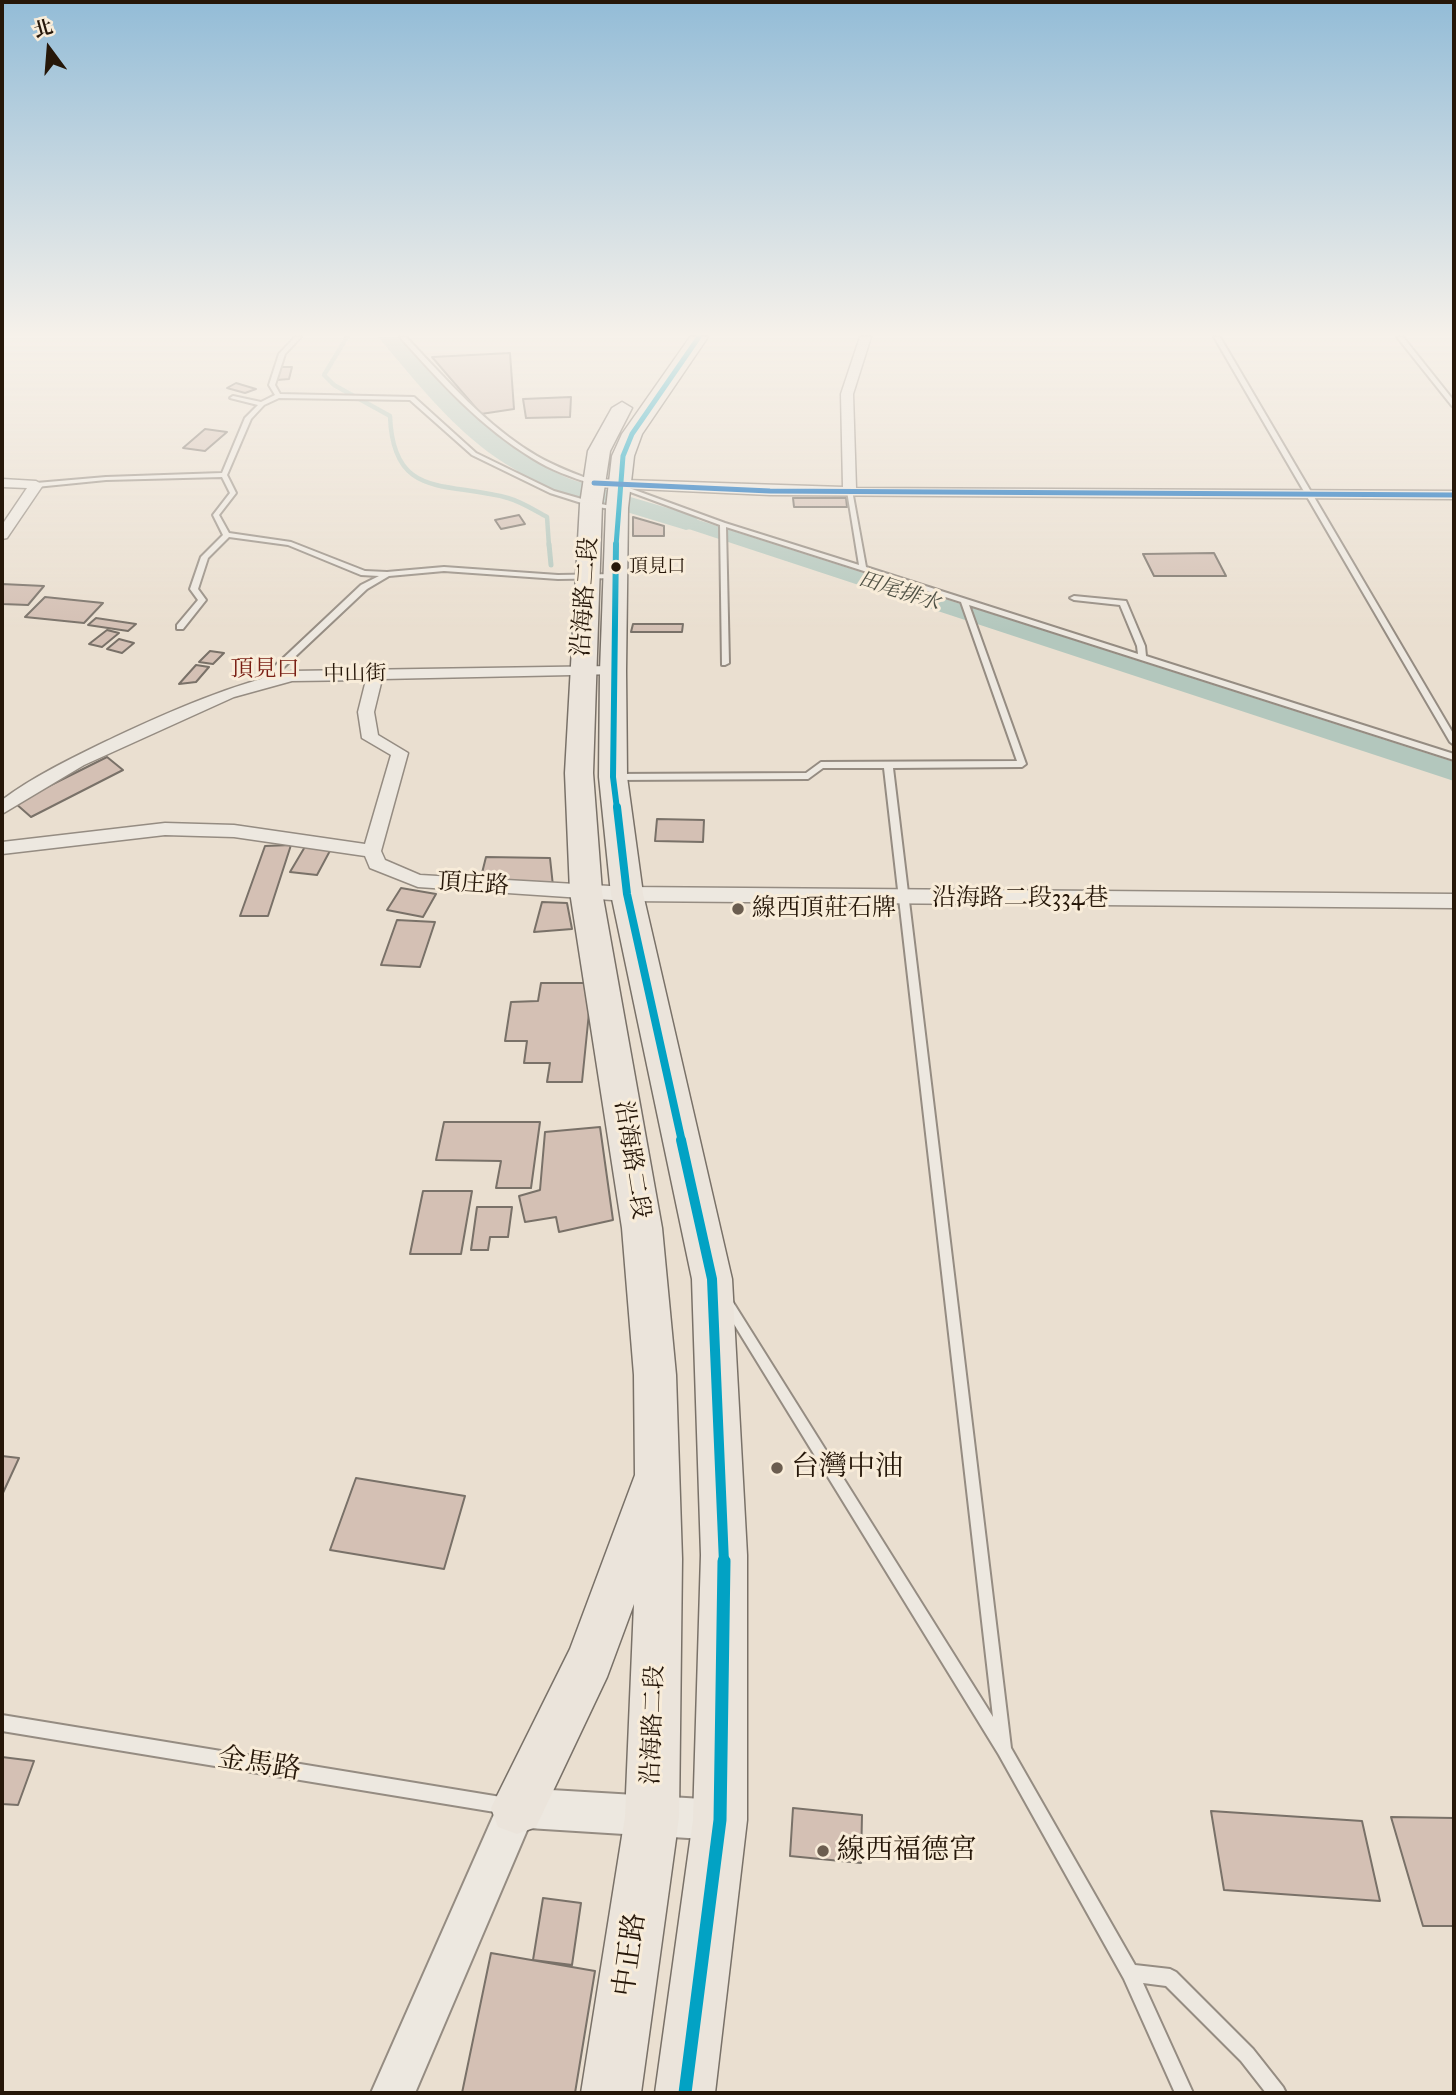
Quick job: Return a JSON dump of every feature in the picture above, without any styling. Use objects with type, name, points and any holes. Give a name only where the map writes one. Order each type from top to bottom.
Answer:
[{"type":"main road","name":"沿海路二段","points":[[606,435],[599,451],[606,495],[597,672],[579,773],[586,892],[642,1228],[655,1375],[659,1559],[652,1818]]},
{"type":"main road","name":"沿海路二段","points":[[606,495],[631,435]]},
{"type":"main road","name":"沿海路二段","points":[[597,672],[627,894],[712,1279],[724,1555],[720,1820]]},
{"type":"main road","points":[[517,1808],[590,1660],[657,1471]]},
{"type":"main road","name":"中正路","points":[[611,2093],[652,1818]]},
{"type":"main road","points":[[685,2093],[720,1820]]},
{"type":"street","points":[[848,435],[850,491]]},
{"type":"street","points":[[2,483],[36,485]]},
{"type":"street","points":[[2,535],[36,485]]},
{"type":"street","points":[[606,495],[850,491],[1454,495]]},
{"type":"street","name":"中山街","points":[[2,808],[38,781],[222,694],[263,682],[292,676],[597,672]]},
{"type":"street","points":[[2,848],[165,829],[234,831],[372,851],[400,753],[370,738],[366,712],[375,675]]},
{"type":"street","name":"頂庄路","points":[[372,851],[377,864],[418,881],[586,892]]},
{"type":"street","name":"沿海路二段334巷","points":[[586,892],[906,898],[1454,901]]},
{"type":"street","points":[[393,2093],[517,1808]]},
{"type":"street","name":"沿海路二段","points":[[517,1808],[720,1820]]},
{"type":"lane","points":[[227,535],[216,515],[233,493],[224,475],[241,435]]},
{"type":"lane","points":[[453,435],[474,454],[552,492],[606,495],[863,566],[964,601],[1454,757]]},
{"type":"lane","points":[[499,435],[606,495]]},
{"type":"lane","points":[[1276,435],[1454,741]]},
{"type":"lane","points":[[36,485],[103,478],[143,480],[224,475]]},
{"type":"lane","points":[[850,491],[863,566]]},
{"type":"lane","points":[[723,527],[725,663]]},
{"type":"lane","points":[[227,535],[289,543],[364,573],[387,574],[444,569],[602,577]]},
{"type":"lane","points":[[180,626],[202,600],[194,589],[205,557],[227,535]]},
{"type":"lane","points":[[263,682],[364,587],[387,574]]},
{"type":"lane","points":[[1074,598],[1124,603],[1141,646],[1142,658]]},
{"type":"lane","points":[[613,777],[808,776],[821,765],[1022,765],[964,601]]},
{"type":"lane","points":[[888,765],[906,898],[1003,1750]]},
{"type":"lane","points":[[712,1279],[1003,1750],[1130,1973],[1184,2093]]},
{"type":"lane","name":"金馬路","points":[[2,1723],[517,1808]]},
{"type":"lane","points":[[1130,1973],[1170,1978],[1247,2055],[1277,2093]]},
{"type":"water","points":[[468,435],[498,435],[525,455],[577,482],[576,494],[515,469]]},
{"type":"water","points":[[636,500],[1454,762],[1454,781],[634,511]]},
{"type":"building","points":[[198,435],[224,435],[205,451],[183,448]]},
{"type":"building","points":[[793,498],[846,498],[847,507],[794,507]]},
{"type":"building","points":[[519,515],[525,524],[501,529],[495,520]]},
{"type":"building","points":[[633,517],[664,526],[664,536],[633,536]]},
{"type":"building","points":[[1214,553],[1226,576],[1154,576],[1143,554]]},
{"type":"building","points":[[2,584],[44,586],[28,605],[2,604]]},
{"type":"building","points":[[45,597],[103,603],[84,623],[25,617]]},
{"type":"building","points":[[96,618],[136,624],[128,631],[88,625]]},
{"type":"building","points":[[633,624],[683,624],[682,632],[631,632]]},
{"type":"building","points":[[107,630],[119,633],[102,647],[89,644]]},
{"type":"building","points":[[119,639],[134,643],[122,653],[107,649]]},
{"type":"building","points":[[210,651],[224,653],[213,664],[199,662]]},
{"type":"building","points":[[196,665],[209,667],[196,682],[179,684]]},
{"type":"building","points":[[107,757],[123,770],[31,817],[15,803]]},
{"type":"building","points":[[657,819],[704,820],[703,842],[655,841]]},
{"type":"building","points":[[291,845],[268,916],[240,916],[265,846]]},
{"type":"building","points":[[306,845],[332,847],[317,875],[290,872]]},
{"type":"building","points":[[486,857],[550,858],[553,886],[480,881]]},
{"type":"building","points":[[401,888],[436,894],[423,917],[387,910]]},
{"type":"building","points":[[542,902],[567,903],[572,929],[534,932]]},
{"type":"building","points":[[397,920],[435,922],[420,967],[381,965]]},
{"type":"building","points":[[541,983],[592,983],[582,1082],[547,1082],[550,1063],[524,1063],[527,1041],[505,1041],[511,1002],[538,1001]]},
{"type":"building","points":[[444,1122],[540,1122],[531,1188],[496,1188],[501,1161],[436,1160]]},
{"type":"building","points":[[600,1127],[613,1220],[559,1232],[556,1217],[525,1222],[519,1196],[540,1190],[545,1132]]},
{"type":"building","points":[[423,1191],[472,1191],[461,1254],[410,1254]]},
{"type":"building","points":[[477,1207],[512,1207],[508,1237],[490,1237],[488,1250],[471,1250]]},
{"type":"building","points":[[2,1456],[19,1458],[2,1495]]},
{"type":"building","points":[[356,1478],[465,1496],[444,1569],[330,1550]]},
{"type":"building","points":[[2,1757],[34,1761],[18,1805],[2,1804]]},
{"type":"building","points":[[793,1808],[862,1815],[861,1863],[790,1856]]},
{"type":"building","points":[[1211,1811],[1362,1821],[1380,1901],[1224,1890]]},
{"type":"building","points":[[1391,1817],[1454,1818],[1454,1926],[1423,1926]]},
{"type":"building","points":[[543,1898],[581,1903],[572,1965],[533,1960]]},
{"type":"building","points":[[491,1953],[595,1971],[575,2093],[462,2093]]},
{"type":"waterway","points":[[392,435],[401,462],[412,474],[427,482],[508,498],[547,517],[549,546]]},
{"type":"waterway","name":"田尾排水","points":[[527,469],[540,478],[686,522]]},
{"type":"waterway","points":[[549,544],[551,565]]},
{"type":"transit line","points":[[632,435],[623,456],[617,508],[613,777],[627,894],[712,1279],[724,1555],[720,1820],[685,2093]]},
{"type":"transit line","points":[[594,483],[770,491],[1454,495]]},
{"type":"place","name":"頂見口","points":[[616,567]]},
{"type":"place","name":"線西頂莊石牌","points":[[738,909]]},
{"type":"place","name":"台灣中油","points":[[777,1468]]},
{"type":"place","name":"線西福德宮","points":[[823,1851]]},
{"type":"district","name":"頂見口","points":[[265,670]]}]
